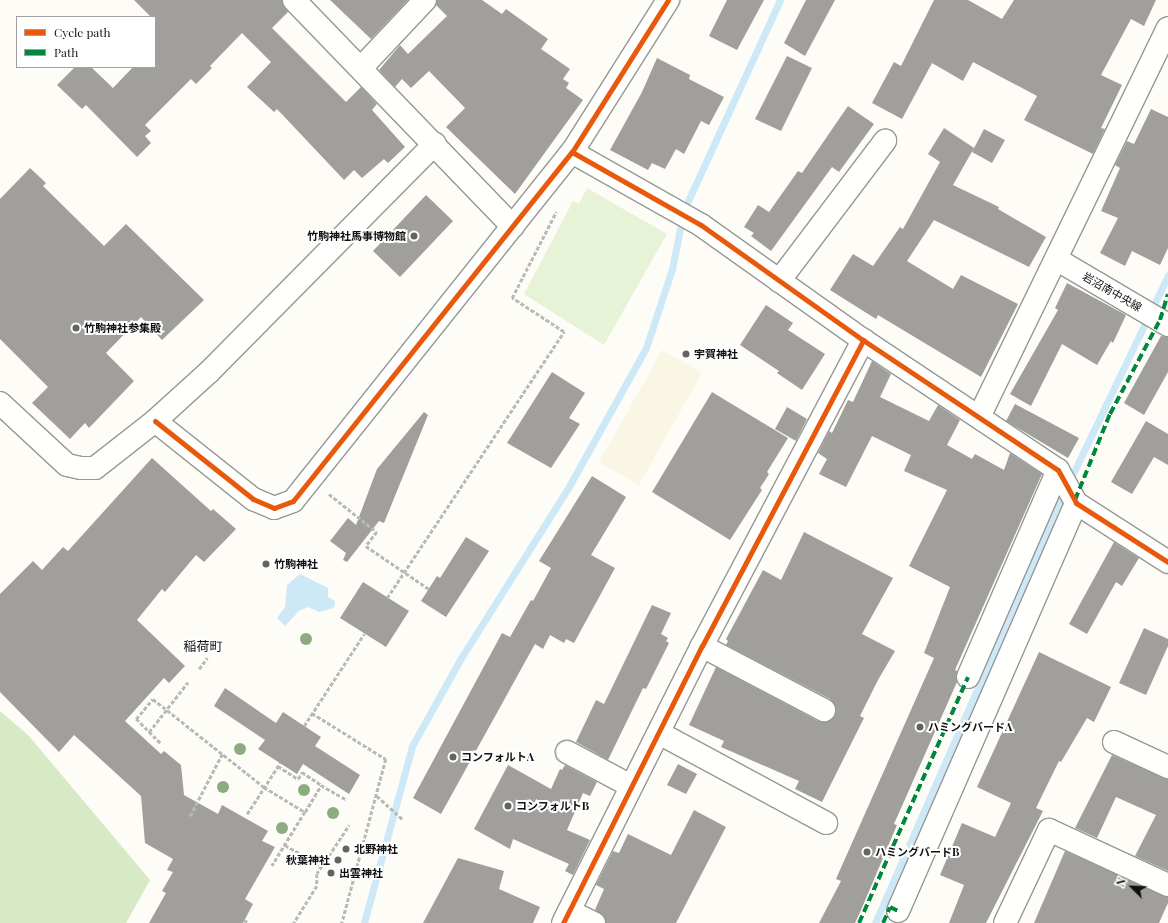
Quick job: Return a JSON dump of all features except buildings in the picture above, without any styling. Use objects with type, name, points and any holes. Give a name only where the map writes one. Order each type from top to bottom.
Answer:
[{"type":"street","points":[[361,68],[425,0]]},
{"type":"street","points":[[155,421],[253,499],[274,508],[293,502],[572,152],[668,0]]},
{"type":"street","points":[[301,2],[361,68],[513,227]]},
{"type":"street","points":[[979,417],[1168,28]]},
{"type":"street","points":[[780,281],[885,141]]},
{"type":"street","points":[[0,403],[67,465],[80,468],[94,468],[155,421],[208,372],[435,144]]},
{"type":"street","points":[[572,152],[701,225],[863,340],[979,417],[1168,562]]},
{"type":"street","name":"岩沼南中央線","points":[[1056,259],[1154,317]]},
{"type":"street","points":[[594,923],[566,917],[702,646],[863,340]]},
{"type":"street","points":[[968,677],[1067,486]]},
{"type":"street","points":[[898,911],[1067,486]]},
{"type":"street","points":[[702,646],[824,710]]},
{"type":"street","points":[[659,733],[826,823]]},
{"type":"street","points":[[1114,742],[1168,767]]},
{"type":"street","points":[[567,752],[631,786]]},
{"type":"street","points":[[1006,923],[1049,830],[1168,884]]},
{"type":"path","points":[[387,598],[564,332],[512,298],[558,209]]},
{"type":"path","points":[[312,480],[377,532],[366,546],[429,589]]},
{"type":"path","points":[[304,726],[364,634]]},
{"type":"path","points":[[199,669],[207,658]]},
{"type":"path","points":[[149,732],[188,682]]},
{"type":"path","points":[[160,743],[136,720],[153,699],[264,787],[305,812]]},
{"type":"path","points":[[312,713],[386,759],[342,923]]},
{"type":"path","points":[[190,816],[222,754]]},
{"type":"path","points":[[247,814],[280,763]]},
{"type":"path","points":[[278,766],[298,779],[302,772],[347,800]]},
{"type":"path","points":[[272,866],[321,785]]},
{"type":"path","points":[[377,796],[385,801],[404,820]]},
{"type":"path","points":[[294,923],[317,886],[317,874],[349,825]]},
{"type":"path","points":[[285,845],[322,866]]},
{"type":"path","points":[[244,920],[249,923]]},
{"type":"shaded area","points":[[662,350],[702,373],[639,485],[599,462]]},
{"type":"green space","points":[[587,188],[667,234],[604,345],[524,294],[573,201],[579,204]]},
{"type":"green space","points":[[0,711],[29,736],[150,880],[126,923],[0,923]]},
{"type":"water","points":[[300,574],[328,588],[328,597],[335,601],[335,605],[333,608],[319,612],[308,607],[299,611],[285,626],[277,618],[285,607],[287,585]]},
{"type":"waterway","points":[[688,201],[780,0]]},
{"type":"waterway","points":[[364,923],[412,746],[461,658],[568,488],[646,348],[672,269],[680,229]]},
{"type":"waterway","points":[[1069,482],[1168,275]]},
{"type":"waterway","points":[[875,923],[1064,491]]},
{"type":"marked path","points":[[1075,500],[1110,414],[1160,320],[1168,294]]},
{"type":"marked path","points":[[859,923],[968,677]]},
{"type":"marked path","points":[[883,923],[890,907],[898,911]]},
{"type":"cycle path","points":[[155,421],[253,499],[274,508],[293,501],[572,152],[668,0]]},
{"type":"cycle path","points":[[572,152],[701,225],[863,340],[1058,470],[1076,503],[1168,562]]},
{"type":"cycle path","points":[[563,923],[702,646],[863,340]]},
{"type":"place","name":"竹駒神社馬事博物館","points":[[414,236]]},
{"type":"place","name":"竹駒神社参集殿","points":[[76,328]]},
{"type":"place","name":"宇賀神社","points":[[686,354]]},
{"type":"place","name":"竹駒神社","points":[[266,564]]},
{"type":"place","name":"ハミングバードA","points":[[920,727]]},
{"type":"place","name":"コンフォルトA","points":[[453,757]]},
{"type":"place","name":"コンフォルトB","points":[[508,806]]},
{"type":"place","name":"北野神社","points":[[346,849]]},
{"type":"place","name":"ハミングバードB","points":[[867,852]]},
{"type":"place","name":"秋葉神社","points":[[338,860]]},
{"type":"place","name":"出雲神社","points":[[331,873]]},
{"type":"district","name":"稲荷町","points":[[203,646]]}]
